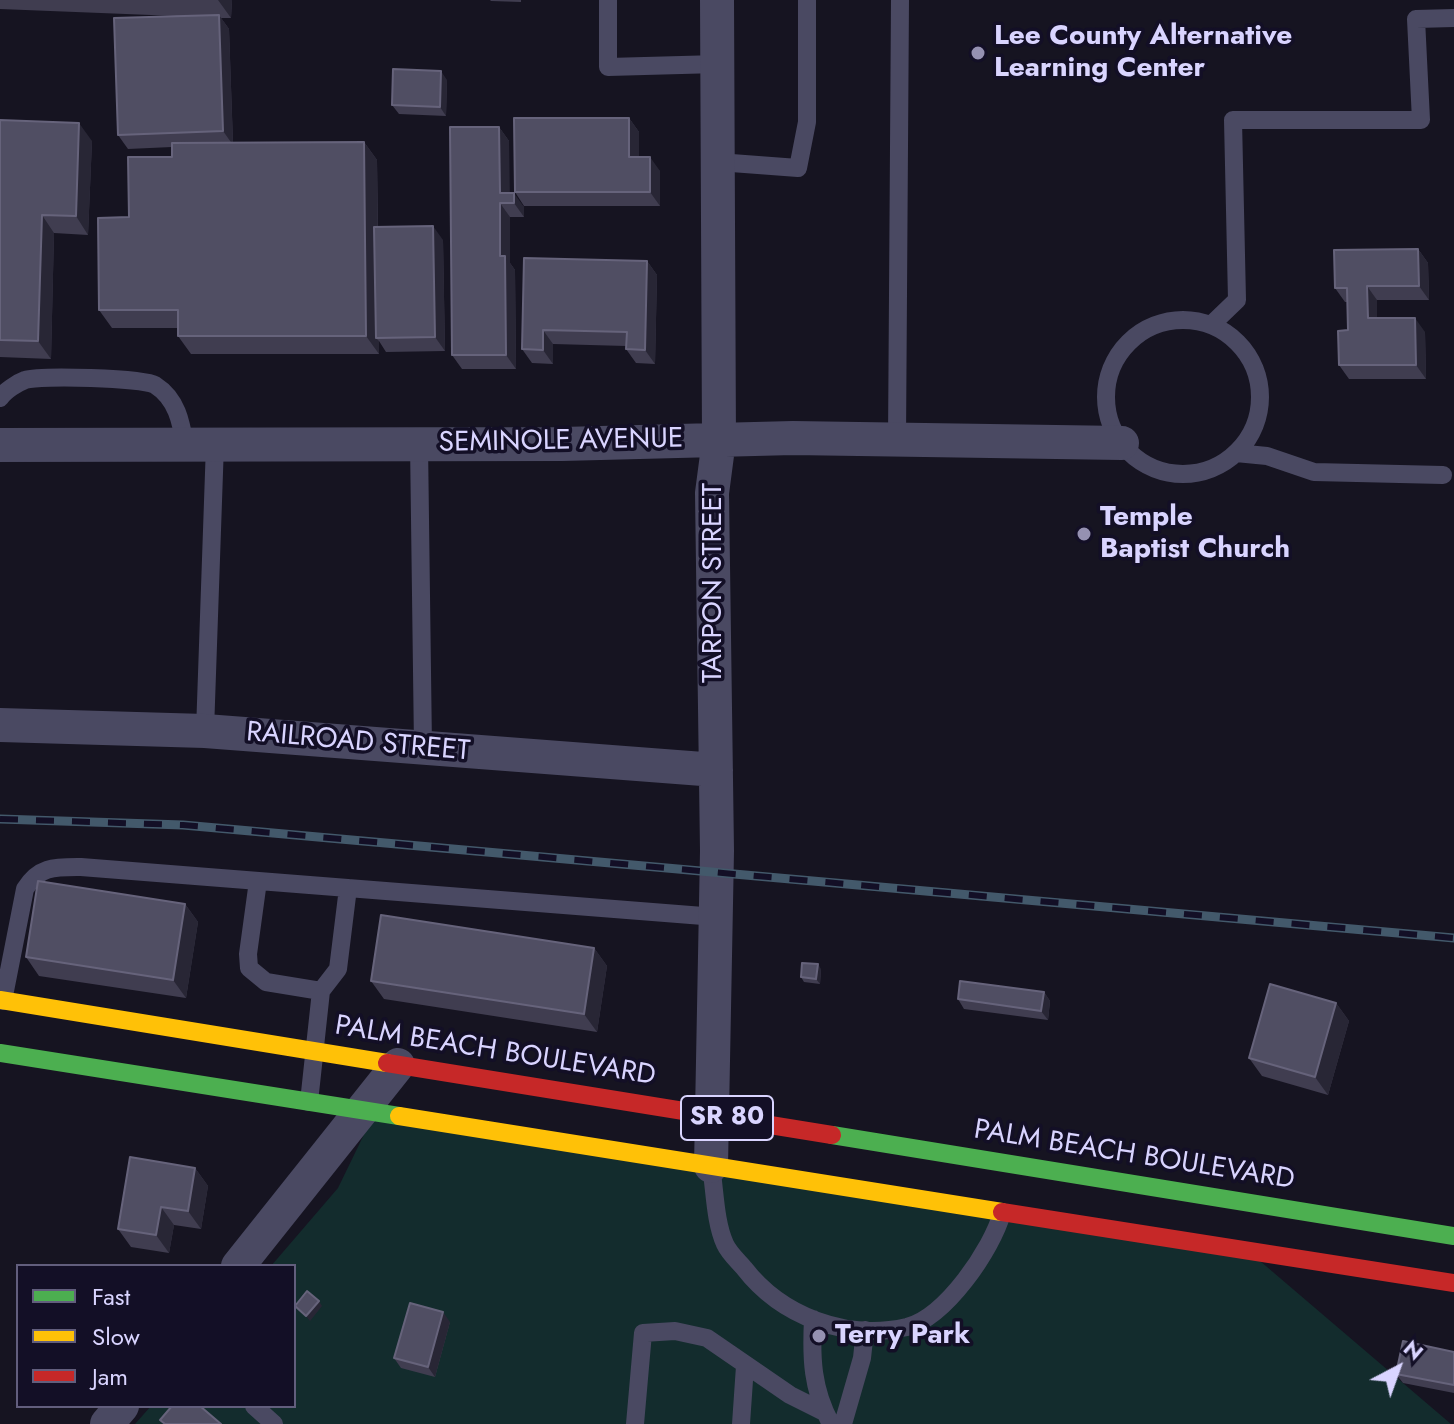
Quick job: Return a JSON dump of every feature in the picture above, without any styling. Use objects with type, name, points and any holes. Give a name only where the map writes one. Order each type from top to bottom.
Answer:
[{"type":"main road","name":"PALM BEACH BOULEVARD","points":[[1,1001],[1454,1236]]},
{"type":"main road","name":"SR 80","points":[[0,1053],[1454,1283]]},
{"type":"main road","points":[[1402,1274],[1454,1262]]},
{"type":"street","name":"TARPON STREET","points":[[711,1166],[716,917],[712,493],[719,440],[717,0]]},
{"type":"street","name":"SEMINOLE AVENUE","points":[[0,445],[719,440],[1122,443]]},
{"type":"street","name":"RAILROAD STREET","points":[[0,725],[205,731],[716,770]]},
{"type":"street","points":[[240,1264],[398,1065]]},
{"type":"street","points":[[107,1424],[120,1408]]},
{"type":"lane","points":[[608,0],[608,67],[718,64]]},
{"type":"lane","points":[[718,162],[798,168],[807,122],[807,0]]},
{"type":"lane","points":[[897,440],[900,0]]},
{"type":"lane","points":[[1211,325],[1237,300],[1233,120],[1421,120],[1416,19],[1454,18]]},
{"type":"lane","points":[[1186,320],[1211,325],[1233,338],[1250,357],[1259,382],[1260,408],[1252,433],[1236,453],[1215,468],[1189,474],[1163,471],[1140,460],[1122,443],[1110,421],[1106,397],[1110,372],[1121,351],[1139,333],[1162,323],[1186,320]]},
{"type":"lane","points":[[0,398],[26,380],[102,378],[153,384],[169,398],[200,445],[205,731]]},
{"type":"lane","points":[[419,443],[423,747]]},
{"type":"lane","points":[[1236,453],[1267,456],[1314,472],[1443,475]]},
{"type":"lane","points":[[1,1001],[25,889],[33,876],[47,867],[81,867],[716,917]]},
{"type":"lane","points":[[258,881],[248,954],[249,968],[266,982],[321,991]]},
{"type":"lane","points":[[309,1102],[321,991],[338,969],[348,888]]},
{"type":"lane","points":[[711,1166],[725,1245],[775,1302],[799,1316],[865,1330],[909,1326],[938,1307],[978,1263],[996,1234],[1002,1213]]},
{"type":"lane","points":[[813,1319],[811,1360],[817,1399],[828,1418]]},
{"type":"lane","points":[[843,1424],[862,1358],[865,1330]]},
{"type":"lane","points":[[635,1424],[643,1333],[675,1331],[707,1338],[828,1418]]},
{"type":"lane","points":[[741,1424],[745,1366]]},
{"type":"lane","points":[[256,1408],[274,1424]]},
{"type":"green space","name":"Terry Park","points":[[372,1118],[1253,1255],[1451,1424],[135,1424],[149,1408],[296,1408],[296,1264],[273,1264],[338,1188]]},
{"type":"building","points":[[219,15],[223,131],[118,135],[114,18]]},
{"type":"building","points":[[393,69],[441,71],[440,107],[392,105]]},
{"type":"building","points":[[514,118],[629,118],[629,157],[650,157],[650,192],[515,192]]},
{"type":"building","points":[[0,120],[79,123],[76,216],[42,215],[38,341],[0,340]]},
{"type":"building","points":[[450,127],[499,127],[500,193],[514,193],[514,203],[500,203],[500,256],[505,256],[506,355],[452,355]]},
{"type":"building","points":[[364,142],[366,336],[178,336],[178,310],[99,310],[98,218],[129,217],[128,157],[172,157],[172,143]]},
{"type":"building","points":[[433,226],[435,337],[376,338],[374,227]]},
{"type":"building","points":[[1418,249],[1419,286],[1367,286],[1368,318],[1415,318],[1416,365],[1339,365],[1338,331],[1348,330],[1347,288],[1335,288],[1334,250]]},
{"type":"building","points":[[524,258],[647,261],[645,350],[626,349],[627,332],[543,330],[543,350],[522,349]]},
{"type":"building","points":[[38,881],[185,904],[173,980],[26,957]]},
{"type":"building","points":[[381,915],[594,948],[584,1014],[371,981]]},
{"type":"building","points":[[802,963],[818,964],[816,979],[801,977]]},
{"type":"building","points":[[960,981],[1044,992],[1041,1011],[958,999]]},
{"type":"building","points":[[1270,984],[1336,1003],[1315,1077],[1249,1058]]},
{"type":"building","points":[[130,1157],[195,1168],[188,1211],[161,1207],[156,1235],[118,1229]]},
{"type":"building","points":[[307,1291],[319,1301],[306,1316],[296,1305]]},
{"type":"building","points":[[410,1303],[443,1312],[428,1367],[394,1358]]},
{"type":"building","points":[[1403,1341],[1454,1352],[1454,1385],[1396,1374]]},
{"type":"building","points":[[170,1408],[202,1408],[221,1424],[165,1424],[160,1420]]},
{"type":"railway","points":[[0,819],[183,825],[1454,938]]},
{"type":"traffic: fast","points":[[0,1053],[399,1116]]},
{"type":"traffic: fast","points":[[832,1135],[1454,1236]]},
{"type":"traffic: slow","points":[[0,1000],[387,1063]]},
{"type":"traffic: slow","points":[[399,1116],[1002,1212]]},
{"type":"traffic: jam","points":[[387,1063],[832,1135]]},
{"type":"traffic: jam","points":[[1002,1212],[1454,1283]]},
{"type":"place","name":"Lee County Alternative Learning Center","points":[[978,53]]},
{"type":"place","name":"Temple Baptist Church","points":[[1084,534]]},
{"type":"place","name":"Terry Park","points":[[819,1336]]}]
